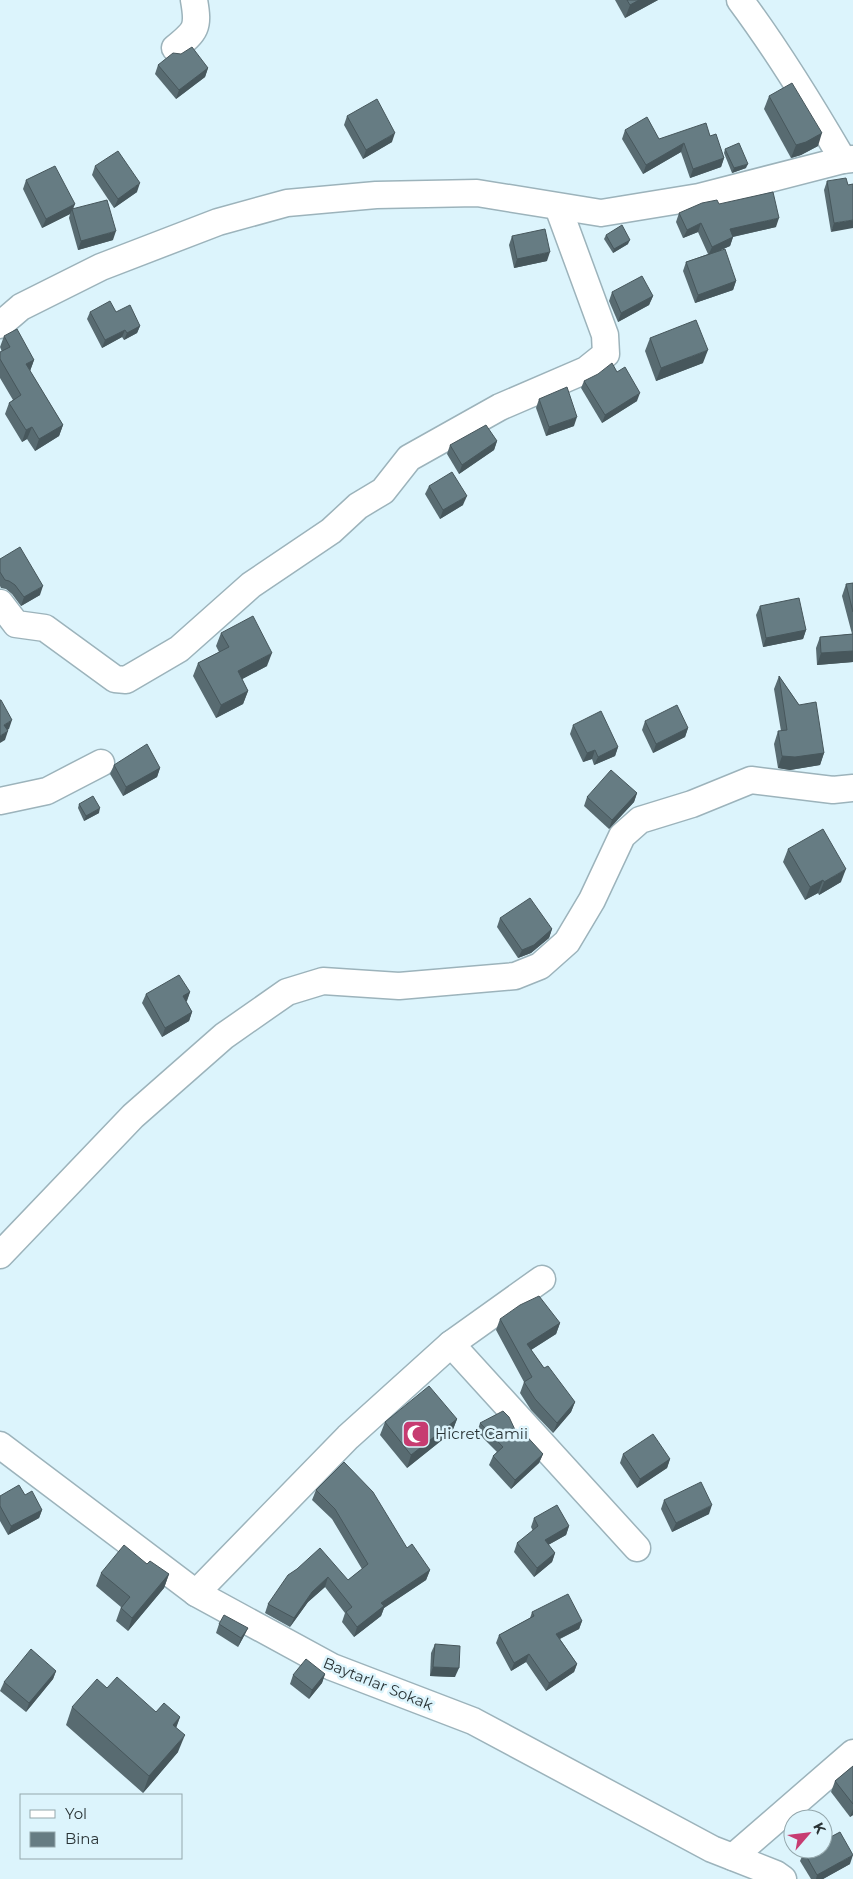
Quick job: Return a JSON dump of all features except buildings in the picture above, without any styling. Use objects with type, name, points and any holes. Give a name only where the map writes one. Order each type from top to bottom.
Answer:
[{"type":"street","points":[[175,48],[193,33],[197,18],[194,0]]},
{"type":"street","points":[[0,325],[21,307],[101,267],[218,222],[287,203],[376,195],[477,193],[601,213],[699,197],[848,160],[741,0]]},
{"type":"street","points":[[0,603],[16,624],[45,628],[115,678],[126,680],[179,649],[251,585],[331,531],[358,506],[383,491],[409,458],[500,407],[586,370],[606,354],[605,335],[558,207]]},
{"type":"street","points":[[0,801],[47,790],[101,763]]},
{"type":"street","points":[[0,1255],[134,1116],[224,1036],[287,992],[323,980],[399,986],[516,976],[540,966],[567,942],[592,900],[622,836],[640,820],[692,804],[750,780],[833,790],[853,788]]},
{"type":"street","points":[[196,1593],[348,1437],[451,1344],[542,1279]]},
{"type":"street","points":[[451,1344],[637,1548]]},
{"type":"street","name":"Baytarlar Sokak","points":[[0,1445],[196,1593],[332,1668],[473,1721],[704,1845],[776,1877]]},
{"type":"street","points":[[733,1857],[853,1753]]},
{"type":"place","name":"Hicret Camii","points":[[416,1434]]}]
